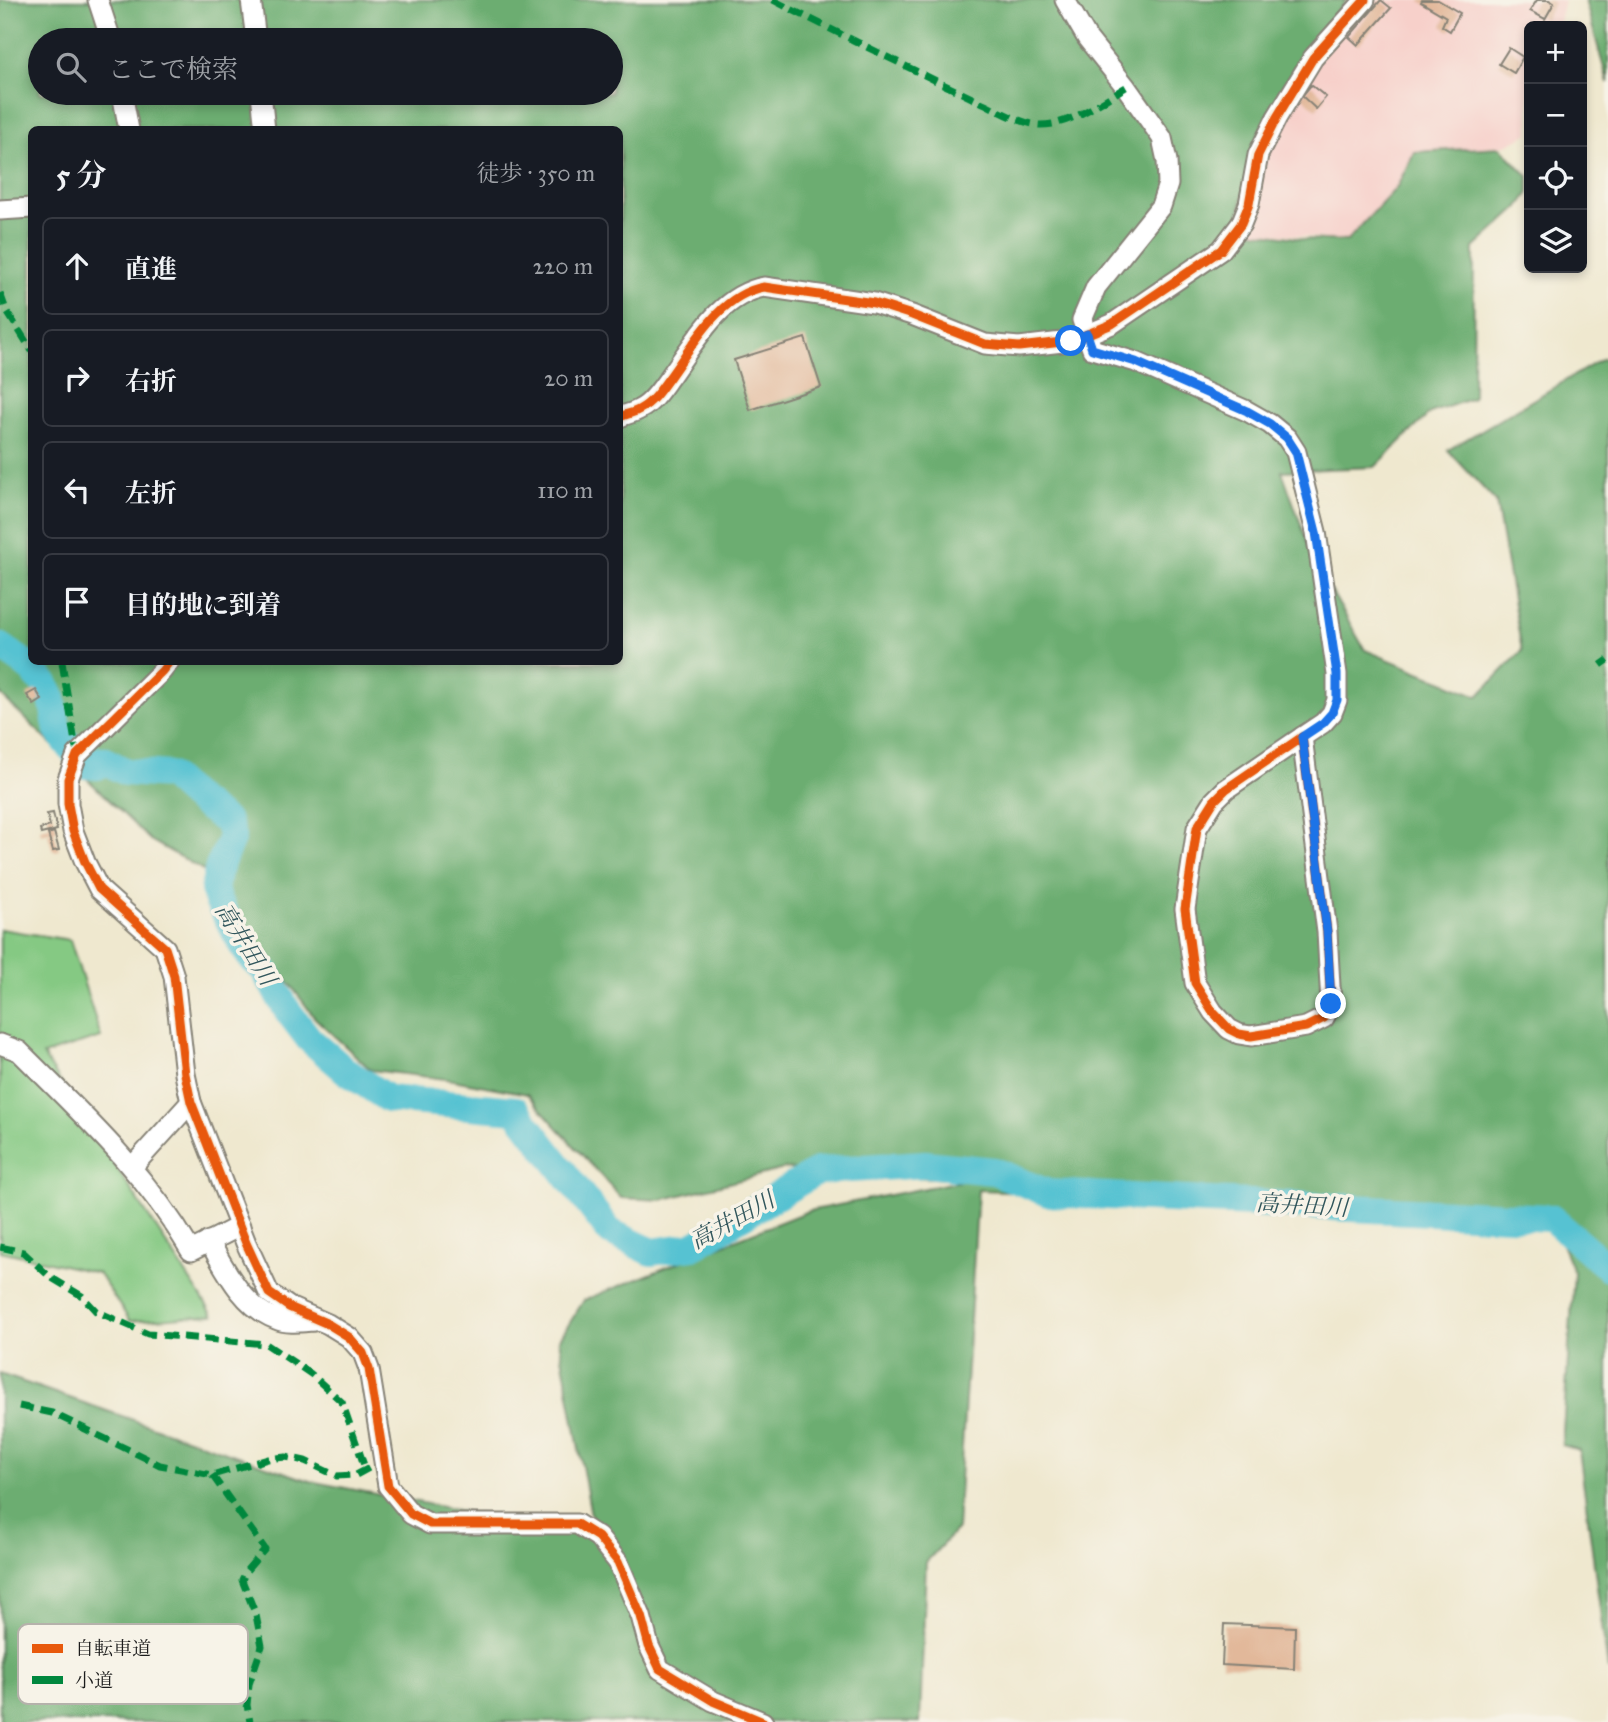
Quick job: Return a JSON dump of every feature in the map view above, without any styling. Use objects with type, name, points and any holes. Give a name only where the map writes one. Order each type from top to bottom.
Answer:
[{"type":"street","points":[[98,0],[107,28]]},
{"type":"street","points":[[251,0],[254,28]]},
{"type":"street","points":[[1065,0],[1087,38],[1162,138],[1167,161],[1168,184],[1161,205],[1096,286],[1082,320],[1092,349],[1136,362],[1247,411],[1270,424],[1287,438],[1296,452],[1316,532],[1337,674],[1337,700],[1332,713],[1323,723],[1302,737],[1226,789],[1213,801],[1197,828],[1185,909],[1195,982],[1213,1012],[1229,1029],[1240,1034],[1251,1036],[1306,1027],[1324,1018],[1331,1004],[1327,932],[1302,737]]},
{"type":"street","points":[[623,416],[641,409],[659,393],[715,317],[732,300],[750,290],[764,288],[874,303],[985,344],[1018,348],[1071,341],[1112,324],[1221,250],[1241,225],[1249,204],[1258,155],[1277,117],[1313,58],[1365,0]]},
{"type":"street","points":[[124,105],[128,126]]},
{"type":"street","points":[[262,105],[265,126]]},
{"type":"street","points":[[0,210],[28,208]]},
{"type":"street","points":[[167,665],[77,755],[68,779],[68,804],[85,862],[100,888],[164,947],[174,976],[185,1074],[191,1102],[269,1293],[289,1307],[322,1321],[349,1337],[363,1353],[369,1369],[388,1486],[411,1514],[430,1524],[577,1524],[598,1536],[618,1562],[641,1616],[649,1646],[660,1668],[713,1701],[763,1722]]},
{"type":"street","points":[[0,1044],[19,1051],[133,1166],[172,1217],[191,1251],[240,1226]]},
{"type":"street","points":[[133,1166],[191,1102]]},
{"type":"street","points":[[209,1241],[236,1288],[273,1319],[286,1322],[322,1321]]},
{"type":"shaded area","points":[[1372,0],[1564,0],[1559,21],[1524,21],[1524,136],[1506,145],[1414,152],[1397,187],[1347,241],[1237,229],[1273,126],[1319,58]]},
{"type":"green space","points":[[0,0],[1347,0],[1304,50],[1252,146],[1237,229],[1303,239],[1347,241],[1397,187],[1414,152],[1500,147],[1524,172],[1524,200],[1474,248],[1473,398],[1430,413],[1375,467],[1282,471],[1314,561],[1365,650],[1478,696],[1522,651],[1496,502],[1448,450],[1602,359],[1608,358],[1608,1670],[1579,1450],[1562,1445],[1574,1273],[1551,1218],[1545,1212],[978,1190],[957,1529],[926,1562],[920,1722],[0,1722],[0,1374],[310,1481],[595,1537],[559,1340],[584,1300],[808,1211],[966,1180],[784,1169],[661,1200],[621,1198],[527,1094],[453,1080],[371,1070],[315,1018],[208,873],[150,840],[0,694]]},
{"type":"green space","points":[[1585,0],[1608,0],[1608,83]]},
{"type":"green space","points":[[0,929],[70,940],[101,1037],[43,1055],[213,1315],[130,1321],[98,1273],[0,1251]]},
{"type":"building","points":[[1381,0],[1391,8],[1358,45],[1349,37]]},
{"type":"building","points":[[1438,0],[1460,13],[1450,31],[1442,26],[1446,17],[1421,2]]},
{"type":"building","points":[[1537,0],[1554,3],[1545,19],[1530,11]]},
{"type":"building","points":[[1509,48],[1523,57],[1514,73],[1499,64]]},
{"type":"building","points":[[1311,85],[1326,97],[1316,109],[1302,96]]},
{"type":"building","points":[[805,338],[821,387],[750,410],[734,360]]},
{"type":"building","points":[[36,690],[42,700],[34,705],[27,695]]},
{"type":"building","points":[[53,813],[57,830],[41,834],[40,829],[50,826],[47,814]]},
{"type":"building","points":[[54,832],[59,850],[53,851],[48,834]]},
{"type":"building","points":[[1224,1624],[1295,1627],[1294,1669],[1222,1665]]},
{"type":"waterway","name":"高井田川","points":[[0,646],[27,665],[46,685],[52,698],[58,731],[84,765],[97,766],[97,761],[103,760],[126,772],[169,775],[227,822],[232,837],[219,867],[214,889],[218,901],[242,945],[264,970],[287,1010],[309,1039],[346,1071],[388,1099],[516,1110],[610,1232],[652,1252],[693,1246],[818,1171],[925,1164],[994,1171],[1048,1193],[1551,1218],[1608,1267]]},
{"type":"marked path","points":[[773,0],[1031,124],[1062,122],[1126,87]]},
{"type":"marked path","points":[[0,293],[6,310],[28,345]]},
{"type":"marked path","points":[[1601,665],[1608,660]]},
{"type":"marked path","points":[[62,665],[77,755]]},
{"type":"marked path","points":[[0,1247],[23,1252],[50,1277],[82,1296],[96,1311],[148,1334],[266,1344],[311,1374],[342,1402],[366,1471]]},
{"type":"marked path","points":[[19,1406],[52,1413],[160,1465],[212,1475],[268,1459],[286,1457],[305,1461],[337,1476],[356,1475],[371,1467]]},
{"type":"marked path","points":[[212,1475],[265,1549],[246,1571],[242,1580],[256,1615],[262,1646],[248,1694]]},
{"type":"marked path","points":[[247,1704],[250,1722]]},
{"type":"cycle path","points":[[623,416],[638,410],[652,399],[698,336],[721,310],[748,292],[764,287],[874,303],[985,344],[1019,347],[1071,341],[1112,324],[1221,250],[1241,224],[1249,204],[1258,155],[1277,117],[1313,58],[1365,0]]},
{"type":"cycle path","points":[[167,665],[77,755],[68,779],[68,804],[73,831],[99,889],[165,948],[174,976],[185,1074],[191,1102],[246,1243],[269,1293],[289,1307],[328,1324],[349,1337],[363,1353],[369,1369],[388,1486],[411,1514],[430,1524],[577,1524],[598,1537],[618,1562],[660,1669],[713,1701],[763,1722]]},
{"type":"cycle path","points":[[1302,737],[1327,932],[1331,1004],[1324,1018],[1306,1027],[1251,1036],[1239,1034],[1229,1029],[1213,1012],[1195,983],[1185,909],[1197,828],[1214,801],[1226,789],[1302,737]]},
{"type":"route","points":[[1071,341],[1087,334],[1092,349],[1136,362],[1247,411],[1287,438],[1296,452],[1316,532],[1337,674],[1337,700],[1332,713],[1323,723],[1302,737],[1327,932],[1331,1004]]}]
